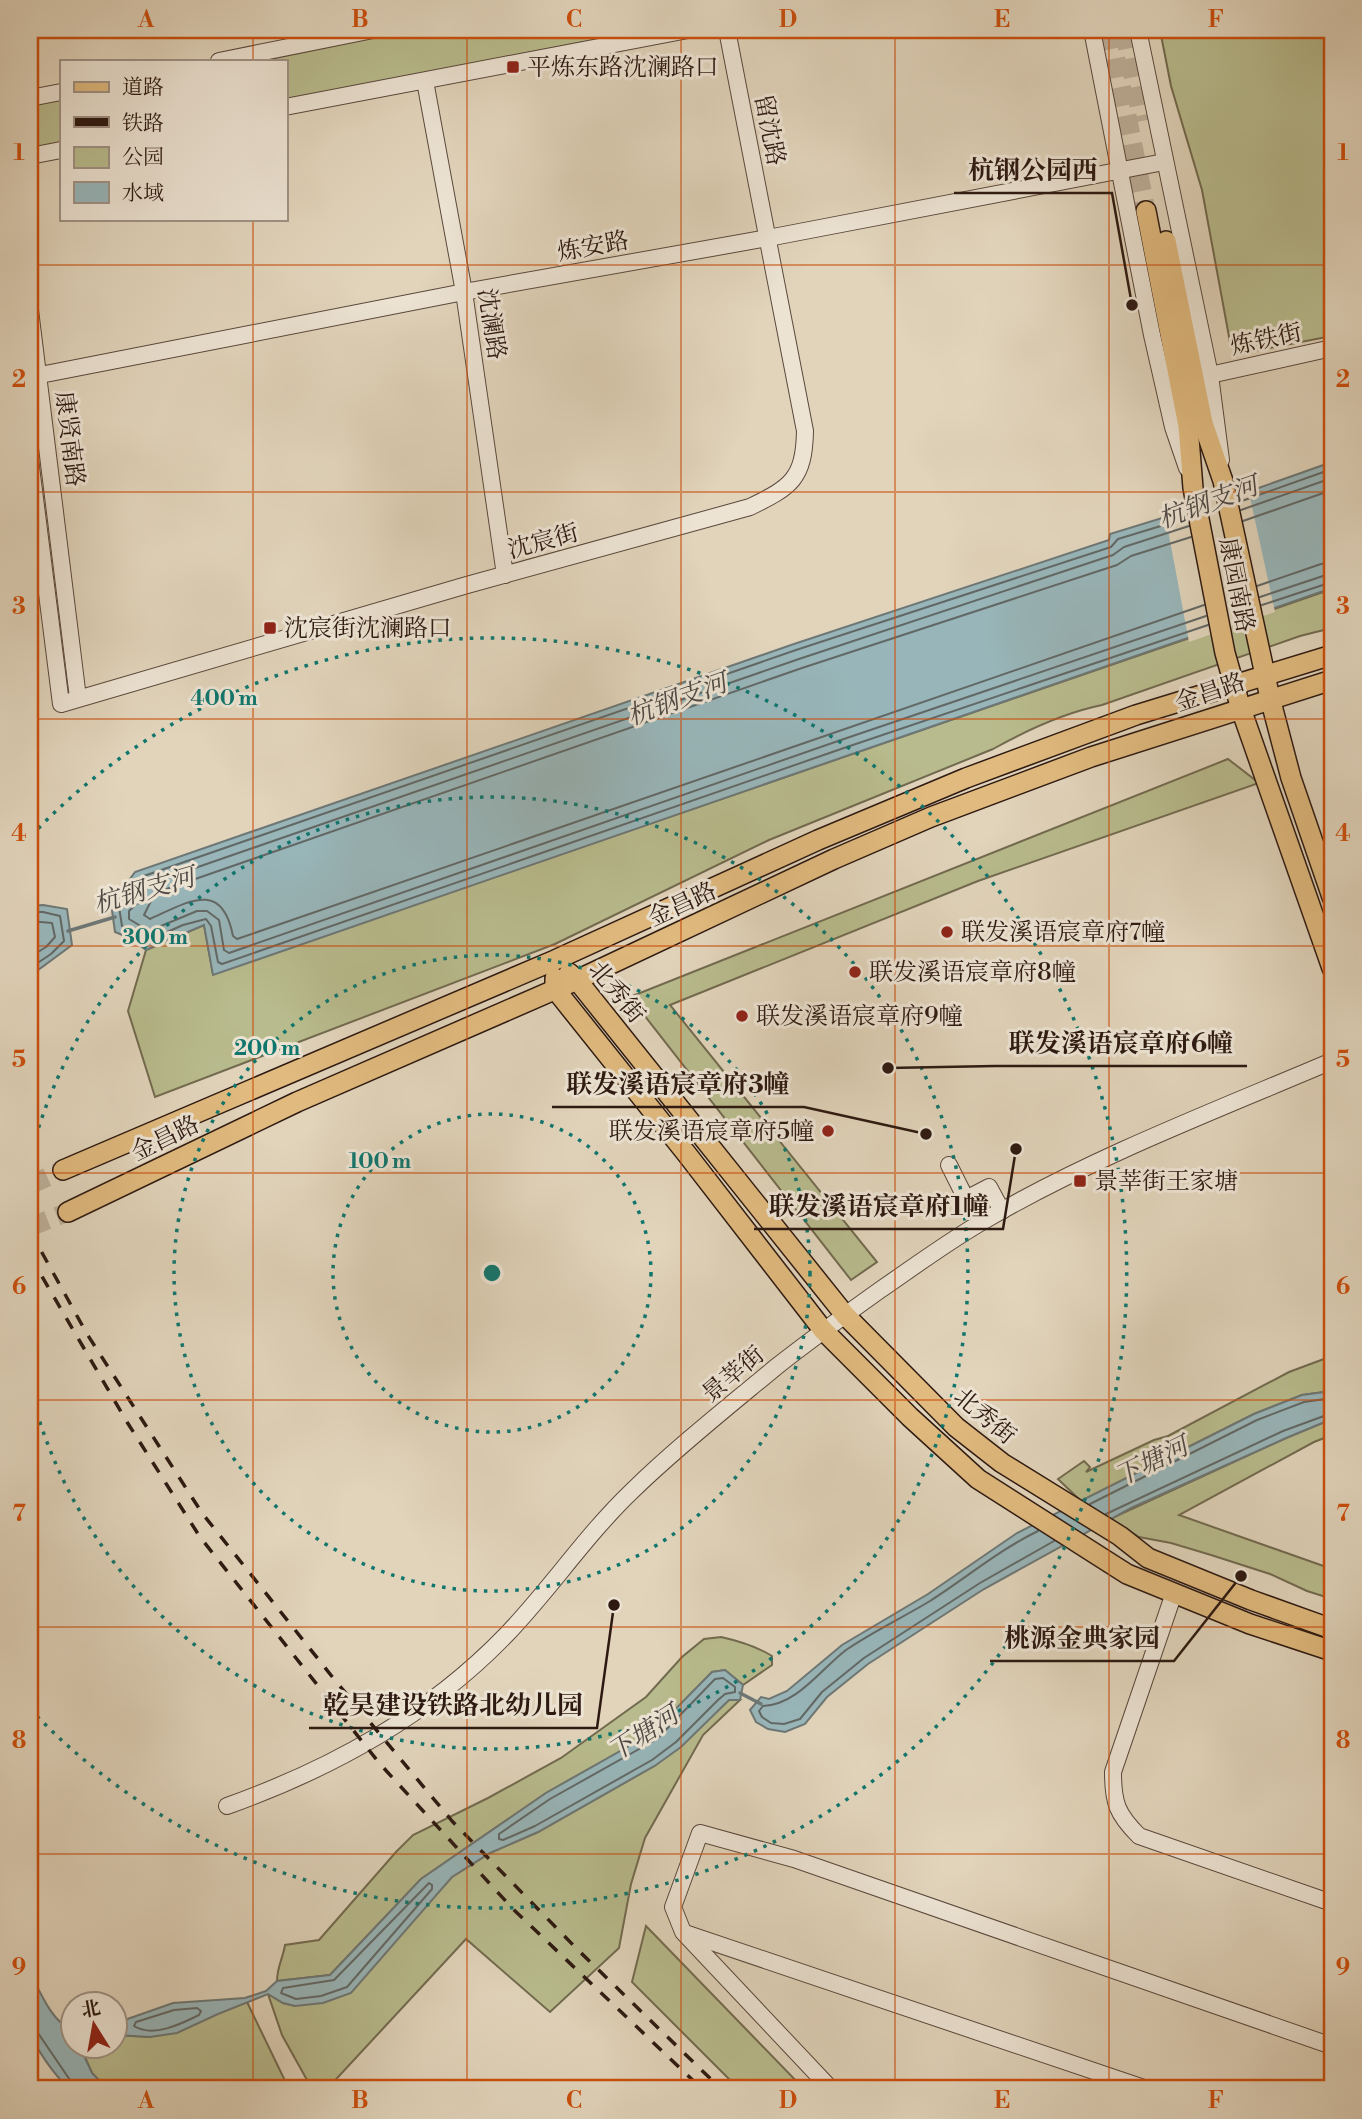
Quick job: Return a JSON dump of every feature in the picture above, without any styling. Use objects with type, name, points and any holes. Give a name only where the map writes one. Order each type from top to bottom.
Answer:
[{"type":"main road","name":"康园南路","points":[[1332,897],[1291,778],[1270,698],[1223,481],[1203,423],[1152,209],[1188,426],[1193,488],[1225,653],[1241,709],[1332,968]]},
{"type":"main road","name":"金昌路","points":[[63,1170],[555,960],[818,840],[966,778],[1136,715],[1332,655]]},
{"type":"main road","name":"金昌路","points":[[68,1212],[297,1102],[577,980],[834,859],[930,817],[1091,757],[1332,680]]},
{"type":"main road","name":"北秀街","points":[[555,960],[577,980],[845,1315],[956,1427],[1002,1463],[1108,1529],[1148,1558],[1251,1600],[1332,1629]]},
{"type":"main road","name":"北秀街","points":[[555,960],[555,989],[823,1330],[910,1418],[978,1479],[1127,1574],[1174,1593]]},
{"type":"main road","points":[[1174,1593],[1250,1624],[1332,1651]]},
{"type":"street","points":[[224,60],[373,30]]},
{"type":"street","points":[[287,107],[688,30]]},
{"type":"street","name":"留沈路","points":[[727,30],[768,238]]},
{"type":"street","name":"康园南路","points":[[1092,30],[1173,427],[1193,488]]},
{"type":"street","name":"康园南路","points":[[1138,30],[1209,375],[1223,481]]},
{"type":"street","name":"沈澜路","points":[[425,81],[464,292],[505,575]]},
{"type":"street","points":[[30,98],[60,92]]},
{"type":"street","points":[[30,156],[60,150]]},
{"type":"street","name":"炼安路","points":[[34,376],[464,292],[768,238],[1164,162]]},
{"type":"street","name":"沈宸街","points":[[61,704],[750,507],[785,489],[796,477],[805,446],[805,431],[768,238]]},
{"type":"street","name":"康贤南路","points":[[30,310],[34,376],[78,698]]},
{"type":"street","name":"炼铁街","points":[[1209,375],[1332,348]]},
{"type":"street","name":"康贤南路","points":[[30,459],[61,704]]},
{"type":"street","name":"景莘街","points":[[227,1806],[340,1757],[390,1730],[466,1673],[509,1632],[601,1523],[634,1489],[823,1330],[914,1267],[1002,1212],[1077,1172],[1332,1061]]},
{"type":"street","points":[[949,1165],[966,1199],[989,1187],[1002,1212]]},
{"type":"street","points":[[1174,1593],[1113,1772],[1113,1798],[1123,1820],[1139,1836],[1332,1903]]},
{"type":"street","points":[[831,2089],[683,1932],[673,1907],[700,1833],[794,1859],[1332,2046]]},
{"type":"street","points":[[683,1932],[1147,2089]]},
{"type":"green space","points":[[392,30],[646,30],[287,100],[287,60],[234,60]]},
{"type":"green space","points":[[1160,30],[1332,30],[1332,336],[1249,352],[1236,350],[1230,342],[1202,190],[1171,86]]},
{"type":"green space","points":[[60,94],[60,144],[31,149],[30,100]]},
{"type":"green space","points":[[1332,589],[1332,628],[1300,636],[1046,723],[993,749],[769,840],[555,944],[155,1097],[128,1011],[146,950],[204,925],[213,974]]},
{"type":"green space","points":[[1228,759],[1259,783],[978,881],[670,1005],[877,1262],[851,1280],[630,997]]},
{"type":"green space","points":[[1332,1356],[1332,1391],[1302,1395],[1254,1414],[1081,1501],[1058,1479],[1084,1461],[1090,1467],[1086,1472],[1168,1436],[1289,1372]]},
{"type":"green space","points":[[1332,1419],[1332,1435],[1314,1442],[1179,1515],[1332,1569],[1332,1599],[1270,1574],[1211,1555],[1139,1537],[1110,1519],[1286,1438]]},
{"type":"green space","points":[[721,1637],[766,1652],[772,1656],[772,1665],[743,1685],[725,1670],[712,1672],[653,1733],[546,1793],[421,1879],[330,1975],[277,1981],[285,1945],[319,1940],[413,1835],[561,1758],[646,1697],[682,1657],[704,1639]]},
{"type":"green space","points":[[729,1700],[740,1700],[703,1735],[645,1838],[631,1884],[619,1948],[550,2012],[466,1939],[327,2089],[312,2089],[282,2035],[268,1994],[283,2003],[295,2006],[440,1890],[452,1877],[490,1853],[538,1832],[656,1765]]},
{"type":"green space","points":[[646,1926],[804,2089],[739,2089],[632,1982]]},
{"type":"green space","points":[[247,2002],[289,2089],[107,2089],[92,2073],[86,2060],[130,2060],[130,2036],[150,2037]]},
{"type":"water","points":[[1332,462],[1332,588],[213,975],[204,925],[146,950],[130,938],[115,932],[111,903],[126,894],[135,872],[794,644],[1109,540],[1110,534],[1250,491]]},
{"type":"water","points":[[30,906],[67,909],[72,945],[30,976]]},
{"type":"water","points":[[1332,1391],[1332,1419],[1131,1508],[984,1589],[868,1664],[827,1697],[805,1724],[785,1732],[768,1729],[756,1722],[750,1710],[761,1697],[769,1699],[787,1691],[842,1645],[928,1594],[1017,1533],[1254,1414],[1302,1395]]},
{"type":"water","points":[[725,1670],[743,1685],[740,1700],[729,1700],[681,1747],[656,1765],[538,1832],[490,1853],[452,1877],[351,1993],[323,2003],[295,2006],[283,2003],[268,1994],[177,2033],[150,2037],[130,2036],[130,2018],[173,2003],[245,1998],[266,1991],[277,1981],[330,1975],[421,1879],[546,1793],[652,1733],[712,1672]]},
{"type":"water","points":[[30,1972],[42,1997],[60,2022],[60,2060],[86,2060],[92,2073],[107,2089],[69,2089],[35,2043],[30,2028]]},
{"type":"pier","points":[[1248,488],[1275,612],[1189,642],[1165,514]]},
{"type":"waterway","name":"杭钢支河","points":[[68,931],[115,917]]},
{"type":"waterway","name":"下塘河","points":[[740,1693],[761,1704]]},
{"type":"tunnel","points":[[1110,30],[1146,211]]},
{"type":"tunnel","points":[[1124,30],[1142,121]]},
{"type":"tunnel","points":[[30,1185],[63,1170]]},
{"type":"tunnel","points":[[30,1227],[68,1212]]},
{"type":"railway","points":[[30,1231],[87,1334],[202,1513],[334,1679],[452,1821],[578,1950],[721,2089]]},
{"type":"railway","points":[[30,1256],[127,1422],[200,1537],[380,1764],[513,1909],[702,2089]]},
{"type":"place","name":"平炼东路沈澜路口","points":[[513,67]]},
{"type":"place","name":"杭钢公园西","points":[[1132,305]]},
{"type":"place","name":"沈宸街沈澜路口","points":[[270,628]]},
{"type":"place","name":"联发溪语宸章府7幢","points":[[947,932]]},
{"type":"place","name":"联发溪语宸章府8幢","points":[[855,972]]},
{"type":"place","name":"联发溪语宸章府9幢","points":[[742,1016]]},
{"type":"place","name":"联发溪语宸章府6幢","points":[[888,1068]]},
{"type":"place","name":"联发溪语宸章府5幢","points":[[828,1131]]},
{"type":"place","name":"联发溪语宸章府3幢","points":[[926,1134]]},
{"type":"place","name":"联发溪语宸章府1幢","points":[[1016,1149]]},
{"type":"place","name":"景莘街王家塘","points":[[1080,1181]]},
{"type":"place","name":"桃源金典家园","points":[[1241,1576]]},
{"type":"place","name":"乾昊建设铁路北幼儿园","points":[[614,1605]]}]
